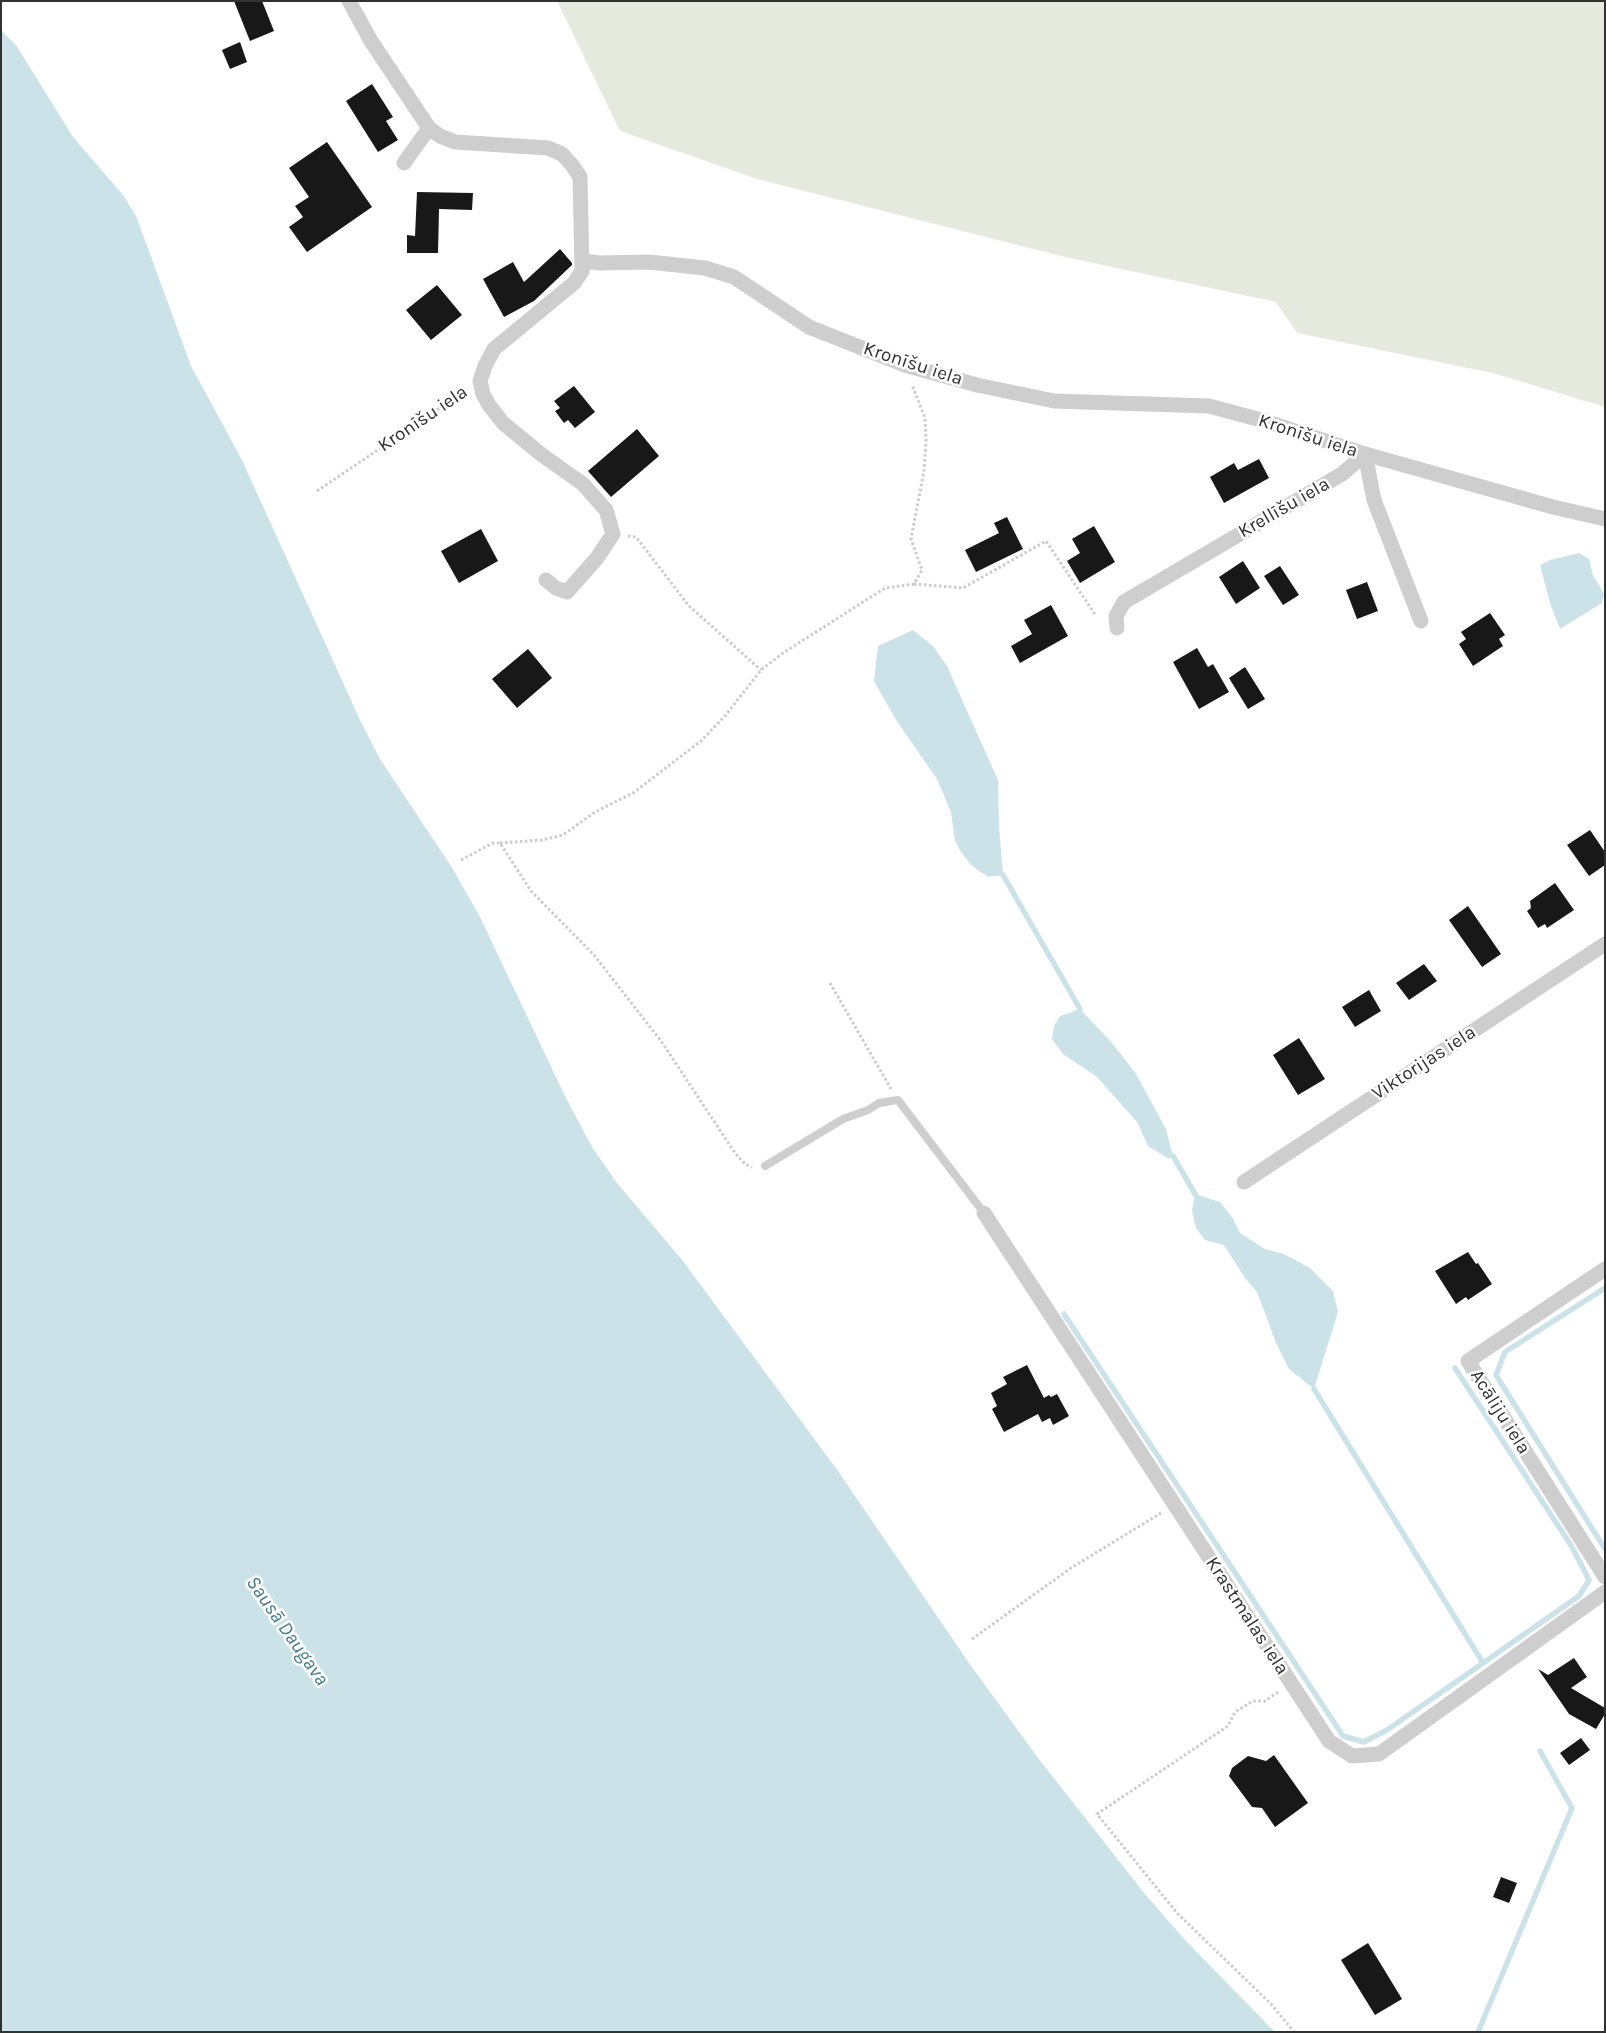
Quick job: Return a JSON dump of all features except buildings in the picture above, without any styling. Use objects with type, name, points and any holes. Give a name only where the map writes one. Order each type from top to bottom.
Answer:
[{"type":"street","points":[[349,1],[372,41],[429,128],[440,136],[455,142],[548,148],[562,154],[572,165],[580,177],[583,261]]},
{"type":"street","points":[[404,163],[429,128]]},
{"type":"street","name":"Kronīšu iela","points":[[480,381],[494,349],[574,283],[582,271],[583,261],[600,263],[649,262],[705,268],[734,277],[809,327],[905,365],[977,385],[1054,401],[1209,406],[1265,421],[1365,454],[1553,507],[1605,519]]},
{"type":"street","points":[[480,381],[483,394],[489,406],[504,423],[542,455],[583,484],[606,510],[613,534],[597,558],[567,592],[556,588],[546,580]]},
{"type":"street","points":[[1365,454],[1374,500],[1421,621]]},
{"type":"street","name":"Krellīšu iela","points":[[1117,628],[1116,616],[1124,602],[1342,474],[1365,454]]},
{"type":"street","name":"Viktorijas iela","points":[[1244,1182],[1605,944]]},
{"type":"street","name":"Krastmalas iela","points":[[984,1213],[1329,1740],[1352,1756],[1379,1754],[1605,1592]]},
{"type":"street","name":"Acāliju iela","points":[[1605,1269],[1468,1361],[1605,1577]]},
{"type":"lane","points":[[765,1166],[843,1119],[868,1110],[879,1103],[898,1100],[984,1213]]},
{"type":"path","points":[[905,365],[925,418],[926,441],[924,471],[911,540],[922,570],[914,584]]},
{"type":"path","name":"Kronīšu iela","points":[[317,491],[480,381]]},
{"type":"path","points":[[613,534],[636,537],[689,606],[761,670]]},
{"type":"path","points":[[462,860],[492,843],[542,840],[563,835],[595,812],[633,793],[701,741],[725,716],[761,670],[782,653],[844,616],[885,588],[914,584],[963,588],[1046,541],[1096,616]]},
{"type":"path","points":[[500,843],[531,891],[594,955],[661,1040],[735,1154],[745,1164],[755,1168],[765,1166]]},
{"type":"path","points":[[830,982],[898,1100]]},
{"type":"path","points":[[972,1639],[1071,1568],[1174,1505]]},
{"type":"path","points":[[1291,1683],[1264,1701],[1253,1701],[1235,1712],[1228,1726],[1097,1814],[1177,1913],[1271,2004],[1294,2032]]},
{"type":"shaded area","points":[[557,1],[1605,1],[1605,407],[1493,373],[1297,333],[1276,302],[1065,257],[757,179],[620,131]]},
{"type":"water","name":"Sausā Daugava","points":[[1,30],[16,45],[73,137],[123,195],[136,216],[191,366],[242,460],[360,720],[380,759],[451,866],[479,915],[565,1096],[592,1147],[617,1183],[683,1261],[838,1471],[969,1663],[1038,1758],[1145,1894],[1185,1940],[1275,2032],[1,2032]]},
{"type":"water","points":[[1579,553],[1589,559],[1593,575],[1604,594],[1602,603],[1560,629],[1551,606],[1540,565],[1550,560]]},
{"type":"water","points":[[913,630],[933,646],[947,666],[998,780],[1003,875],[988,877],[971,865],[961,852],[955,841],[951,812],[937,779],[896,720],[874,681],[878,646]]},
{"type":"water","points":[[1080,1009],[1113,1044],[1136,1074],[1166,1129],[1173,1156],[1169,1159],[1148,1146],[1137,1122],[1097,1077],[1063,1054],[1052,1039],[1054,1026],[1060,1016]]},
{"type":"water","points":[[1195,1194],[1220,1202],[1232,1217],[1240,1233],[1265,1249],[1284,1254],[1310,1268],[1333,1291],[1338,1312],[1314,1389],[1289,1369],[1276,1343],[1257,1292],[1245,1278],[1224,1245],[1205,1240],[1196,1228],[1192,1211]]},
{"type":"waterway","points":[[1003,875],[1080,1009]]},
{"type":"waterway","points":[[1173,1156],[1195,1194]]},
{"type":"waterway","points":[[1605,1288],[1505,1352],[1496,1375],[1605,1549]]},
{"type":"waterway","points":[[1064,1314],[1343,1736],[1364,1742],[1387,1730],[1579,1596],[1589,1580],[1572,1547],[1455,1368]]},
{"type":"waterway","points":[[1314,1389],[1483,1663]]},
{"type":"waterway","points":[[1478,2032],[1572,1808],[1540,1751]]}]
